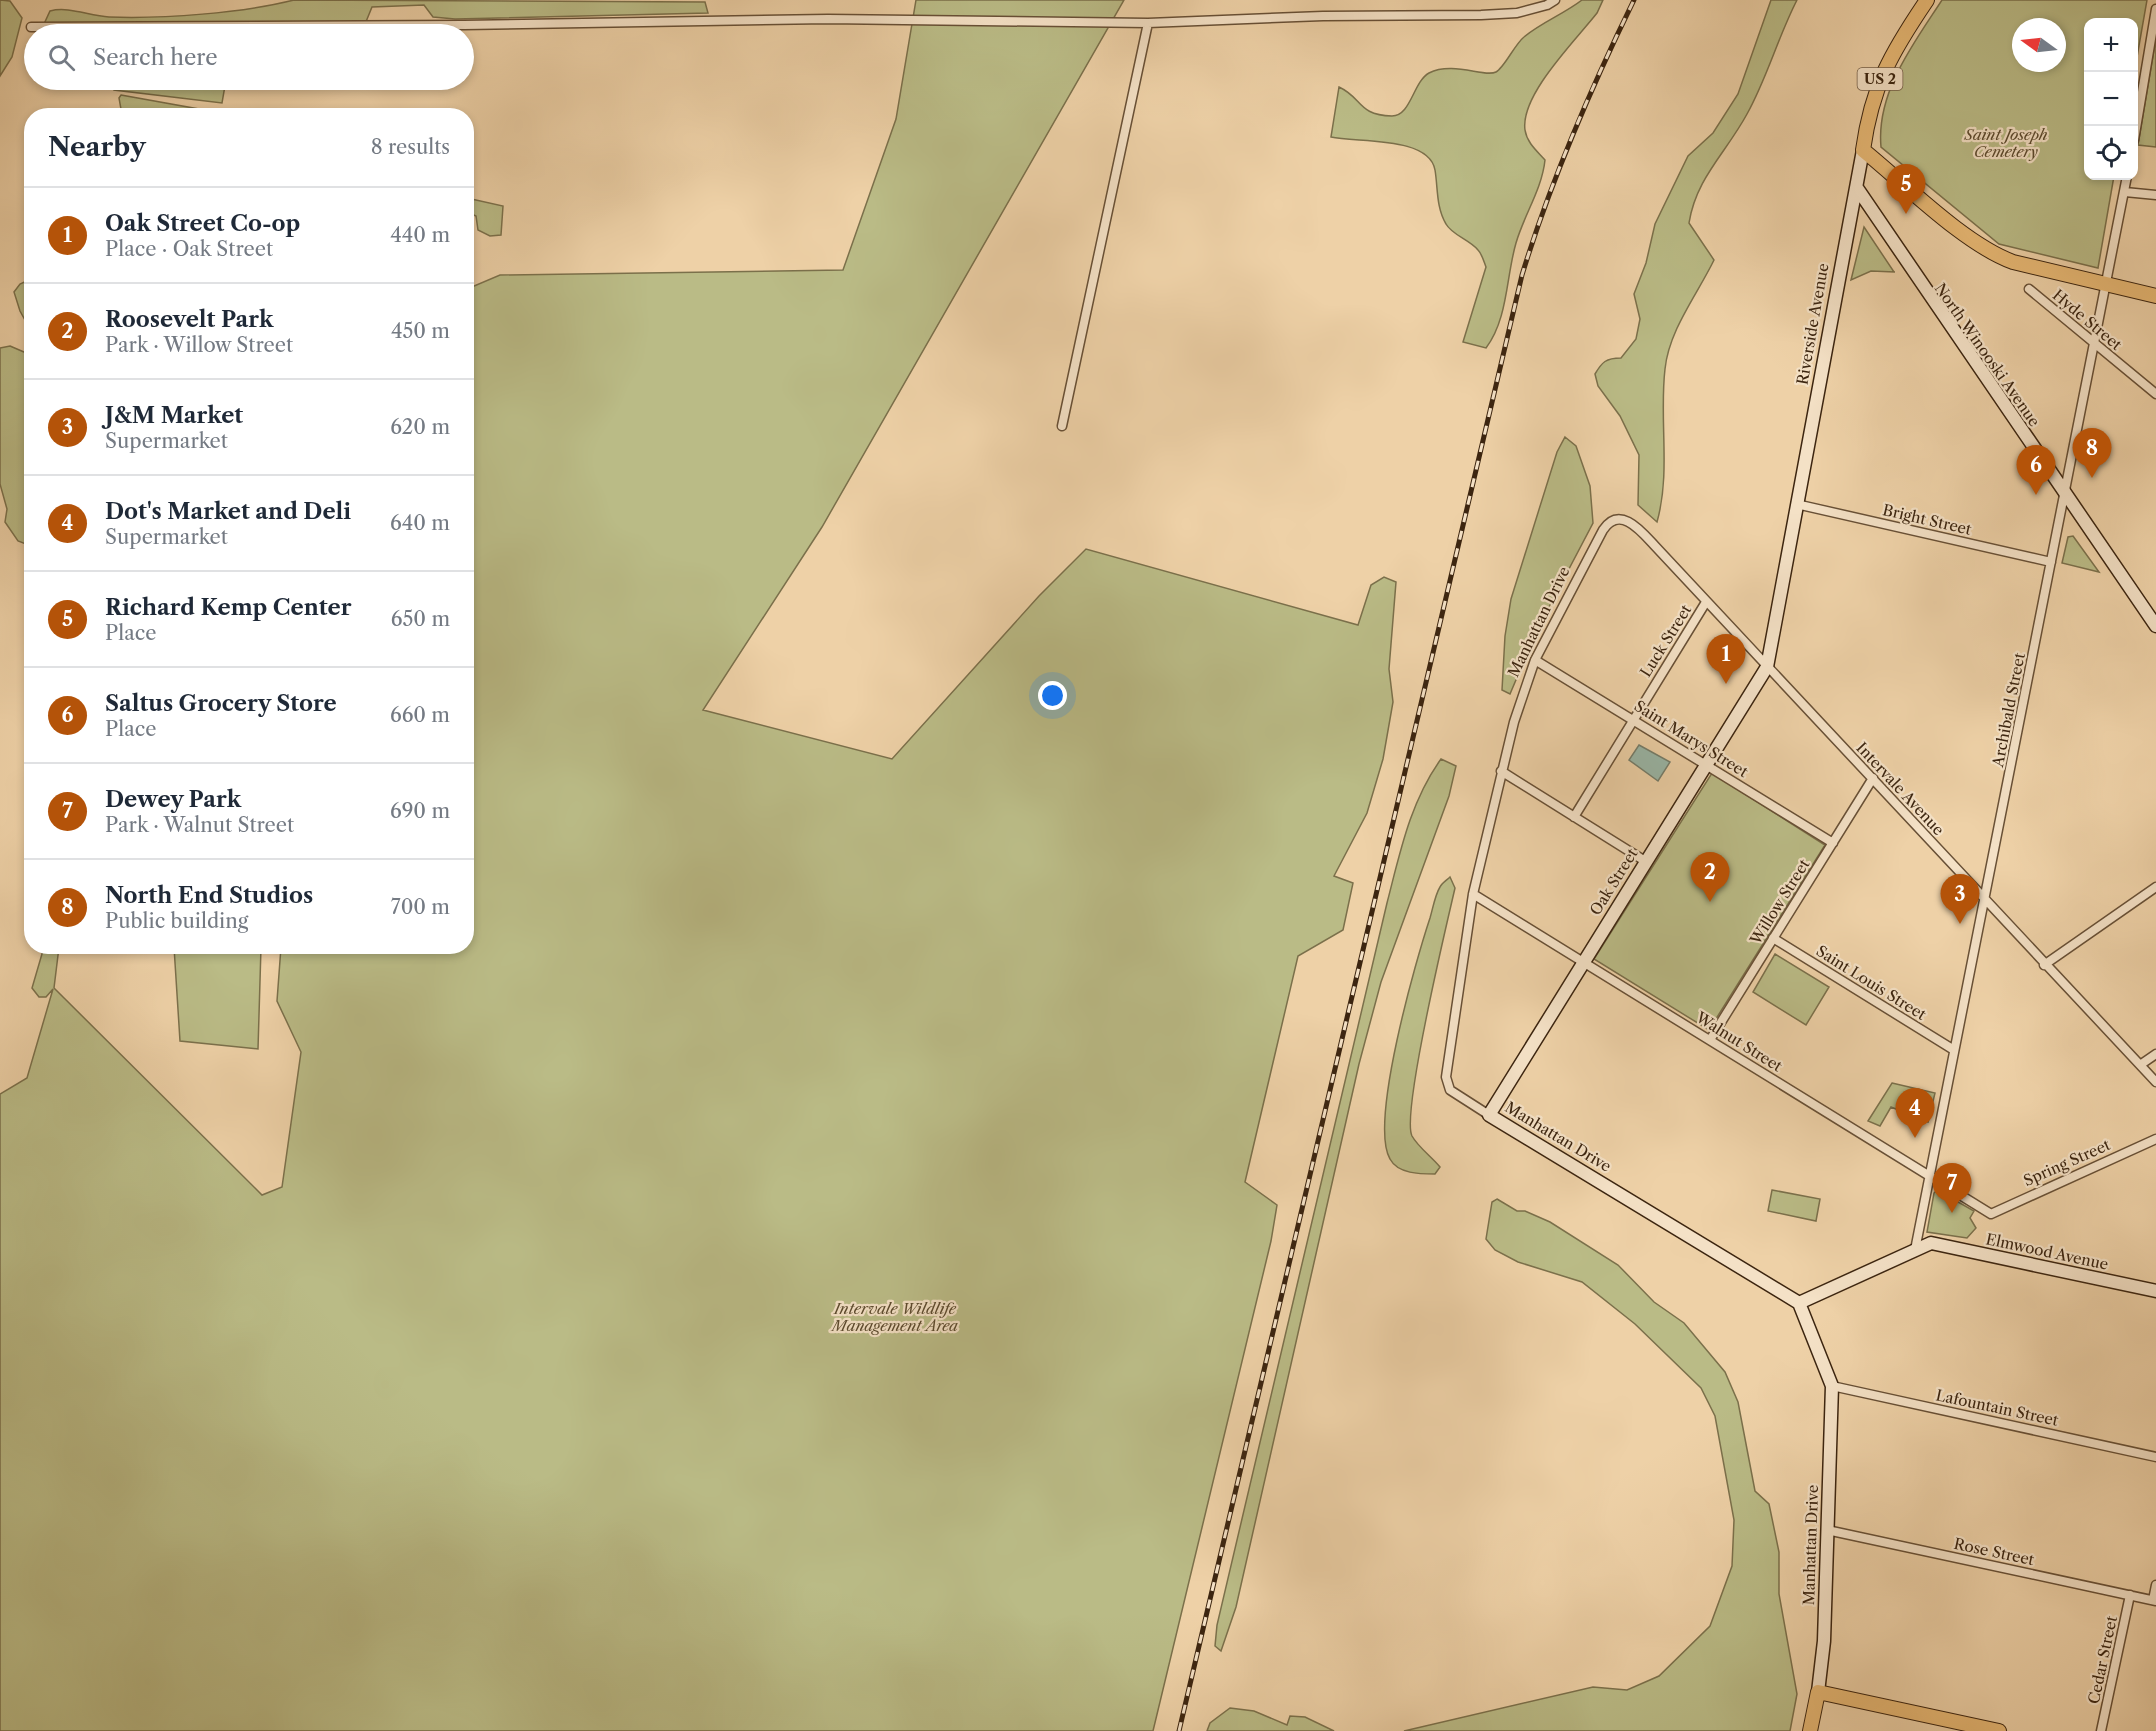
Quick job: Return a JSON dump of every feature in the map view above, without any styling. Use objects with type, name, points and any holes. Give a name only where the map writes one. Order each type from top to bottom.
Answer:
[{"type":"main road","name":"Riverside Avenue","points":[[1863,150],[1871,104],[1882,72],[1927,0]]},
{"type":"main road","points":[[1863,150],[1972,239],[1994,254],[2013,262],[2156,296]]},
{"type":"main road","points":[[1818,1692],[1999,1731]]},
{"type":"main road","name":"Manhattan Drive","points":[[1810,1731],[1818,1692]]},
{"type":"street","points":[[446,24],[723,22],[804,19],[1148,23],[1323,16],[1481,15],[1516,13],[1547,5],[1554,0]]},
{"type":"street","points":[[2135,126],[2156,9]]},
{"type":"street","points":[[1062,426],[1148,23]]},
{"type":"street","name":"Riverside Avenue","points":[[1767,667],[1863,150]]},
{"type":"street","name":"Archibald Street","points":[[1915,1250],[2126,180]]},
{"type":"street","name":"North Winooski Avenue","points":[[1857,188],[2156,626]]},
{"type":"street","points":[[2125,192],[2156,195]]},
{"type":"street","name":"Hyde Street","points":[[2029,290],[2156,394]]},
{"type":"street","name":"Bright Street","points":[[1797,504],[2051,562]]},
{"type":"street","name":"Intervale Avenue","points":[[1621,519],[1636,526],[1984,901],[2156,1082]]},
{"type":"street","name":"Manhattan Drive","points":[[1621,519],[1612,520],[1603,530],[1535,660],[1519,705],[1501,771],[1473,894],[1446,1077],[1448,1086],[1454,1093],[1798,1303],[1832,1386],[1824,1641],[1818,1692]]},
{"type":"street","name":"Luck Street","points":[[1574,817],[1706,602]]},
{"type":"street","name":"Saint Marys Street","points":[[1535,660],[1833,843]]},
{"type":"street","name":"Oak Street","points":[[1489,1115],[1767,667]]},
{"type":"street","points":[[1501,771],[1645,861]]},
{"type":"street","name":"Willow Street","points":[[1710,1040],[1872,778]]},
{"type":"street","points":[[2044,965],[2156,886]]},
{"type":"street","name":"Walnut Street","points":[[1473,894],[1991,1214]]},
{"type":"street","name":"Saint Louis Street","points":[[1773,938],[1954,1050]]},
{"type":"street","points":[[2140,1065],[2156,1054]]},
{"type":"street","name":"Spring Street","points":[[1991,1214],[2156,1139]]},
{"type":"street","name":"Elmwood Avenue","points":[[1915,1250],[1931,1243],[2156,1291]]},
{"type":"street","points":[[1798,1303],[1915,1250]]},
{"type":"street","name":"Lafountain Street","points":[[1832,1386],[2156,1457]]},
{"type":"street","name":"Rose Street","points":[[1827,1530],[2154,1600]]},
{"type":"street","points":[[2154,1600],[2156,1585]]},
{"type":"street","name":"Cedar Street","points":[[2101,1731],[2130,1595]]},
{"type":"green space","points":[[0,0],[10,1],[22,18],[12,57],[0,76]]},
{"type":"green space","points":[[294,0],[705,2],[708,13],[455,19],[433,17],[424,5],[372,7],[365,24],[44,24],[50,11],[57,10],[72,10],[109,17],[153,17],[227,12]]},
{"type":"green space","name":"Intervale Wildlife Management Area","points":[[916,0],[1124,0],[822,527],[703,710],[892,759],[1039,596],[1086,549],[1358,625],[1371,585],[1384,577],[1396,582],[1389,669],[1393,702],[1383,759],[1367,813],[1334,876],[1353,883],[1343,930],[1298,956],[1245,1182],[1277,1205],[1271,1241],[1153,1731],[0,1731],[0,1094],[27,1078],[53,989],[46,997],[39,997],[32,988],[42,954],[58,954],[54,988],[262,1195],[282,1187],[301,1052],[277,1001],[280,954],[474,954],[474,286],[500,275],[843,270],[896,119]]},
{"type":"green space","points":[[1582,0],[1603,0],[1597,13],[1551,68],[1531,101],[1526,116],[1525,130],[1528,139],[1545,160],[1537,192],[1516,243],[1499,324],[1486,348],[1463,342],[1486,267],[1482,256],[1475,246],[1452,231],[1446,224],[1439,204],[1435,170],[1430,159],[1420,151],[1391,143],[1331,137],[1339,87],[1347,91],[1372,113],[1398,115],[1404,111],[1419,84],[1429,73],[1448,69],[1496,72],[1524,37]]},
{"type":"green space","points":[[1771,0],[1797,0],[1754,100],[1698,192],[1689,223],[1714,260],[1678,327],[1668,355],[1663,407],[1663,484],[1657,522],[1638,505],[1639,455],[1620,416],[1598,386],[1595,374],[1605,362],[1621,358],[1636,339],[1640,319],[1634,294],[1646,263],[1655,224],[1688,156],[1713,133],[1738,94]]},
{"type":"green space","name":"Saint Joseph Cemetery","points":[[1942,0],[2147,0],[2138,51],[2138,18],[2084,18],[2084,180],[2113,180],[2098,268],[1999,244],[1881,147],[1884,107],[1909,51]]},
{"type":"green space","points":[[2156,38],[2156,147],[2138,145]]},
{"type":"green space","points":[[114,90],[224,90],[222,103]]},
{"type":"green space","points":[[121,95],[193,108],[121,108],[119,98]]},
{"type":"green space","points":[[474,200],[503,206],[501,235],[490,236],[478,230],[474,215]]},
{"type":"green space","points":[[1864,227],[1894,272],[1871,271],[1851,280]]},
{"type":"green space","points":[[24,282],[24,318],[14,292]]},
{"type":"green space","points":[[10,346],[24,352],[24,543],[18,541],[5,522],[7,509],[0,484],[0,348]]},
{"type":"green space","points":[[1565,437],[1576,446],[1590,486],[1593,523],[1538,628],[1510,694],[1502,690],[1505,636],[1511,599],[1557,452]]},
{"type":"green space","points":[[2073,536],[2099,572],[2062,563],[2068,537]]},
{"type":"green space","points":[[1441,759],[1456,766],[1449,796],[1381,982],[1359,1064],[1236,1607],[1221,1651],[1215,1646],[1217,1625],[1387,903],[1407,828],[1421,793]]},
{"type":"green space","points":[[1712,773],[1825,845],[1709,1030],[1594,959]]},
{"type":"green space","points":[[1450,877],[1455,888],[1426,1017],[1410,1120],[1412,1136],[1440,1167],[1435,1174],[1416,1173],[1398,1168],[1390,1159],[1385,1140],[1385,1112],[1397,1041],[1415,968],[1437,894]]},
{"type":"green space","points":[[174,954],[261,954],[258,1049],[180,1041]]},
{"type":"green space","points":[[1775,954],[1829,987],[1806,1025],[1753,992]]},
{"type":"green space","points":[[1892,1083],[1935,1093],[1928,1122],[1891,1107],[1880,1126],[1868,1121]]},
{"type":"green space","points":[[1772,1190],[1820,1199],[1816,1221],[1768,1211]]},
{"type":"green space","points":[[1937,1190],[1974,1211],[1970,1218],[1976,1228],[1967,1238],[1927,1232],[1934,1193]]},
{"type":"green space","points":[[1497,1199],[1517,1211],[1525,1211],[1550,1222],[1618,1265],[1654,1302],[1684,1323],[1725,1372],[1738,1402],[1755,1491],[1769,1504],[1779,1552],[1779,1594],[1797,1694],[1790,1731],[1404,1731],[1593,1687],[1627,1690],[1659,1676],[1710,1626],[1732,1566],[1734,1520],[1715,1416],[1701,1388],[1635,1324],[1582,1282],[1518,1262],[1495,1250],[1486,1239],[1492,1202]]},
{"type":"green space","points":[[1230,1708],[1254,1711],[1287,1725],[1290,1716],[1305,1717],[1334,1731],[1207,1731],[1210,1723]]},
{"type":"shaded area","points":[[1639,745],[1670,762],[1658,781],[1629,760]]},
{"type":"railway","points":[[1179,1731],[1522,275],[1572,136],[1634,0]]},
{"type":"place","name":"Richard Kemp Center","points":[[1906,214]]},
{"type":"place","name":"North End Studios","points":[[2092,478]]},
{"type":"place","name":"Saltus Grocery Store","points":[[2036,495]]},
{"type":"place","name":"Oak Street Co-op","points":[[1726,684]]},
{"type":"place","name":"Roosevelt Park","points":[[1710,902]]},
{"type":"place","name":"J&M Market","points":[[1960,924]]},
{"type":"place","name":"Dot's Market and Deli","points":[[1915,1138]]},
{"type":"place","name":"Dewey Park","points":[[1952,1213]]}]
